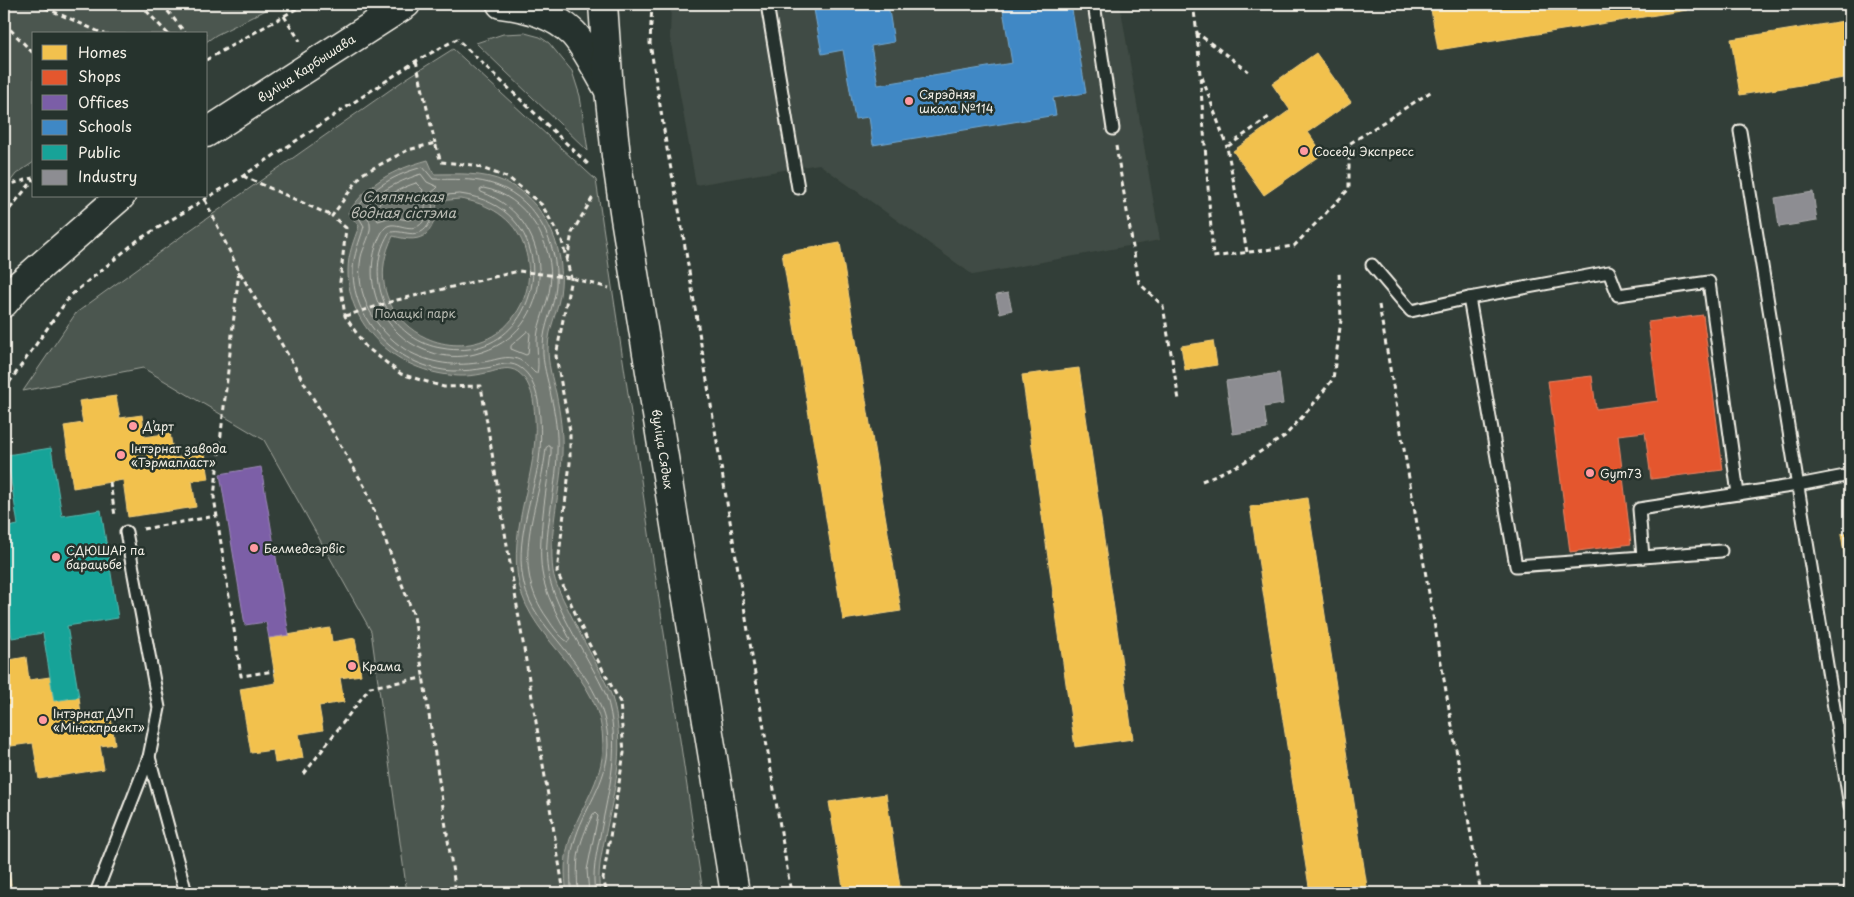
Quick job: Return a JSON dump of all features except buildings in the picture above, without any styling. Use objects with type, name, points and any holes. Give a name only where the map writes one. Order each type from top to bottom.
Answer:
[{"type":"street","name":"вуліца Карбышава","points":[[208,132],[406,4]]},
{"type":"street","points":[[501,4],[521,6],[551,16],[574,34],[609,90]]},
{"type":"street","name":"вуліца Сядых","points":[[603,4],[609,90],[625,218],[735,893]]},
{"type":"street","points":[[4,303],[18,286],[118,198]]},
{"type":"lane","points":[[767,4],[798,188]]},
{"type":"lane","points":[[1094,4],[1113,129]]},
{"type":"lane","points":[[1740,131],[1850,806]]},
{"type":"lane","points":[[1372,266],[1411,311],[1469,298],[1609,272],[1618,295],[1709,282],[1738,494]]},
{"type":"lane","points":[[1469,298],[1516,566],[1721,551]]},
{"type":"lane","points":[[1644,557],[1639,509],[1798,485],[1850,474]]},
{"type":"lane","points":[[96,893],[149,756],[158,708],[126,532]]},
{"type":"lane","points":[[149,756],[186,893]]},
{"type":"path","points":[[37,4],[100,32]]},
{"type":"path","points":[[140,4],[166,32]]},
{"type":"path","points":[[162,4],[184,32]]},
{"type":"path","points":[[208,59],[305,4]]},
{"type":"path","points":[[652,4],[650,42],[656,81],[667,149],[680,210],[791,893]]},
{"type":"path","points":[[1193,4],[1197,33],[1213,257],[1294,246],[1349,189],[1349,144],[1432,92]]},
{"type":"path","points":[[4,22],[32,52]]},
{"type":"path","points":[[1197,33],[1248,71]]},
{"type":"path","points":[[4,390],[70,296],[138,240],[243,176],[416,61],[457,39],[588,162],[590,171]]},
{"type":"path","points":[[416,61],[441,162],[473,165],[509,178],[542,205],[562,241],[571,278],[556,356],[570,431],[570,464],[556,572],[588,642],[620,702],[624,752],[603,879],[607,893]]},
{"type":"path","points":[[1200,74],[1227,147],[1247,252]]},
{"type":"path","points":[[1227,147],[1268,117]]},
{"type":"path","points":[[1113,129],[1139,283],[1163,306],[1179,400]]},
{"type":"path","points":[[332,216],[362,174],[408,150],[435,143]]},
{"type":"path","points":[[243,176],[332,216],[346,228],[340,282],[345,316],[365,346],[401,374],[444,387],[481,386],[564,893]]},
{"type":"path","points":[[4,186],[32,179]]},
{"type":"path","points":[[4,216],[32,181]]},
{"type":"path","points":[[567,263],[572,233],[594,196]]},
{"type":"path","points":[[205,200],[239,271],[366,489],[414,616],[456,893]]},
{"type":"path","points":[[1372,266],[1481,893]]},
{"type":"path","points":[[239,271],[214,497],[241,676],[274,671]]},
{"type":"path","points":[[345,316],[398,300],[519,271],[571,278]]},
{"type":"path","points":[[1202,481],[1241,464],[1285,436],[1311,407],[1332,379],[1341,320],[1339,272]]},
{"type":"path","points":[[110,482],[118,534],[216,516]]},
{"type":"path","points":[[304,774],[370,686],[423,678]]},
{"type":"shaded area","name":"Сярэдняя школа №114","points":[[671,4],[1120,4],[1160,240],[973,275],[819,164],[696,185],[670,38]]},
{"type":"green space","points":[[4,4],[278,4],[208,41],[208,32],[32,32],[32,163],[16,174],[4,190]]},
{"type":"green space","points":[[525,33],[540,37],[549,43],[572,71],[580,96],[588,151],[476,43],[503,34]]},
{"type":"green space","name":"Полацкі парк","points":[[453,49],[596,180],[703,893],[407,893],[371,631],[264,440],[143,368],[23,391],[76,313],[186,233],[407,78]]},
{"type":"water","name":"Сляпянская водная сістэма","points":[[428,160],[434,174],[470,174],[488,177],[505,182],[518,190],[530,200],[549,225],[559,255],[561,286],[548,349],[549,366],[559,408],[562,439],[561,468],[553,528],[553,571],[561,595],[611,694],[618,730],[618,766],[600,865],[600,893],[567,893],[565,873],[570,839],[595,782],[602,758],[603,745],[600,720],[592,698],[580,679],[538,625],[526,605],[519,584],[516,563],[520,522],[535,439],[534,403],[529,386],[521,374],[511,369],[458,376],[429,371],[410,364],[393,354],[365,326],[356,309],[350,290],[349,258],[359,226],[348,213],[364,193],[382,179],[403,168]],"holes":[[[460,199],[490,208],[514,227],[520,236],[526,254],[529,276],[528,284],[521,305],[501,330],[476,343],[449,344],[424,336],[402,320],[388,297],[384,269],[393,236],[413,239],[426,234],[431,229],[434,221],[437,201]]]},
{"type":"place","name":"Сярэдняя школа №114","points":[[909,101]]},
{"type":"place","name":"Соседи Экспресс","points":[[1304,151]]},
{"type":"place","name":"Дʼарт","points":[[133,426]]},
{"type":"place","name":"Інтэрнат завода «Тэрмапласт»","points":[[121,455]]},
{"type":"place","name":"Gym73","points":[[1590,473]]},
{"type":"place","name":"Белмедсэрвіс","points":[[254,548]]},
{"type":"place","name":"СДЮШАР па барацьбе","points":[[56,557]]},
{"type":"place","name":"Крама","points":[[352,666]]},
{"type":"place","name":"Інтэрнат ДУП «Мінскпраект»","points":[[43,720]]}]
